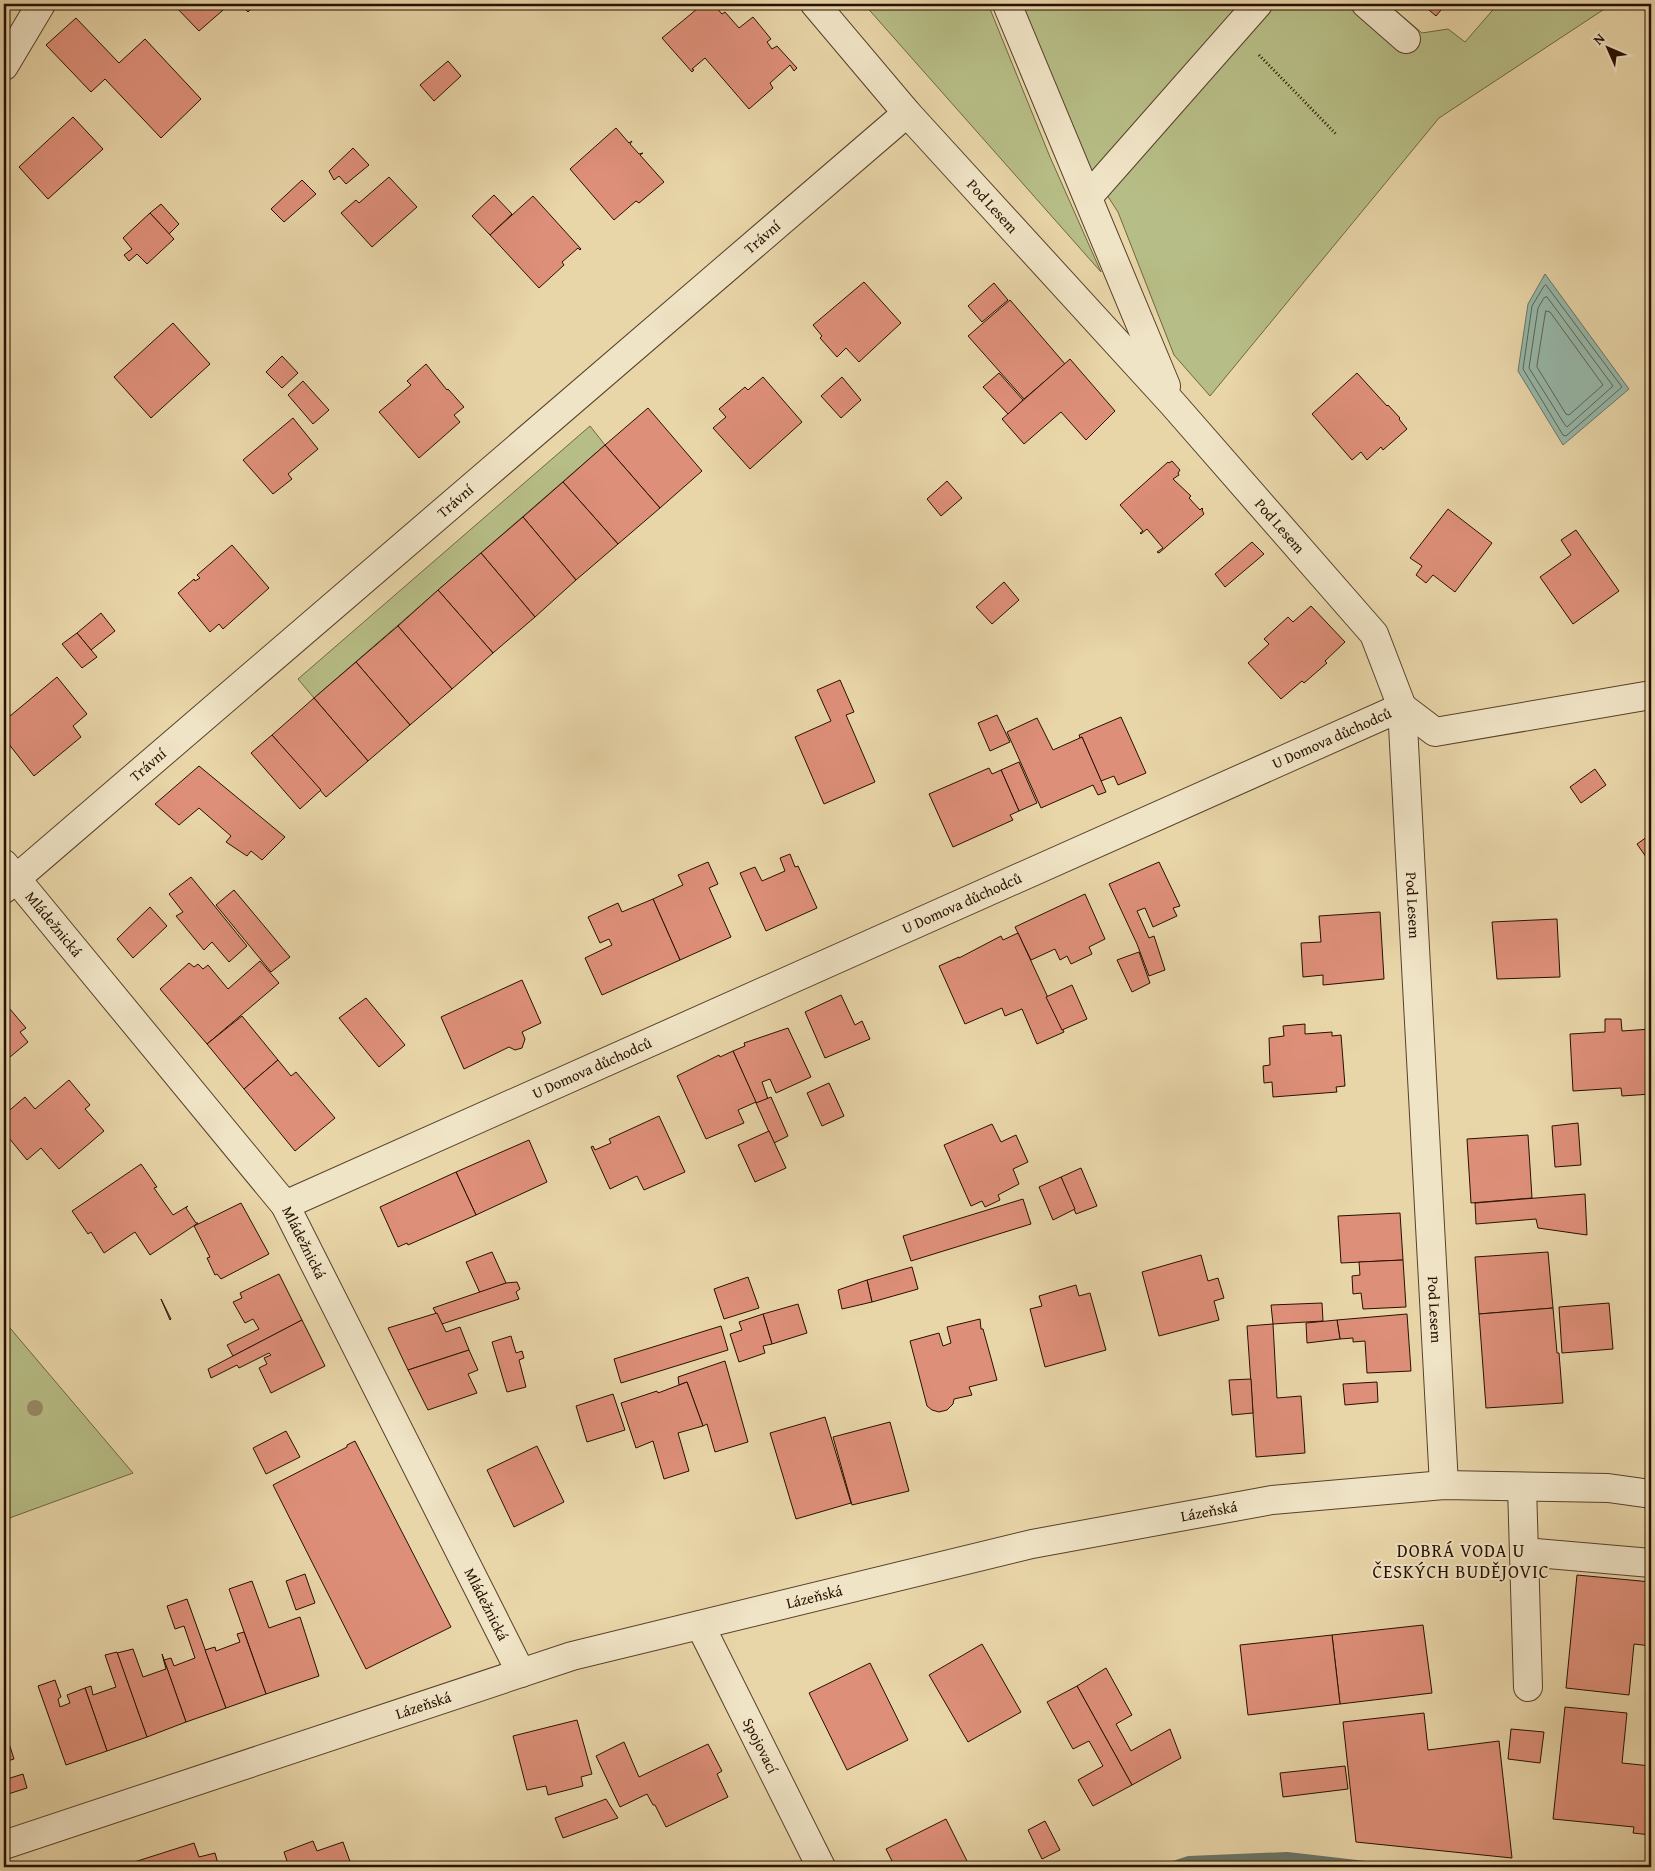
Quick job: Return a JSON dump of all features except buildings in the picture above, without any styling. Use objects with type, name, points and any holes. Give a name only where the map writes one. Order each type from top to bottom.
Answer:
[{"type":"street","points":[[4,66],[41,4]]},
{"type":"street","name":"Pod Lesem","points":[[815,4],[907,113],[1173,404],[1374,634],[1402,707],[1444,1486]]},
{"type":"street","name":"Pod Lesem","points":[[1007,4],[1173,404]]},
{"type":"street","points":[[1088,197],[1258,4]]},
{"type":"street","points":[[1366,4],[1406,39]]},
{"type":"street","name":"Trávní","points":[[8,878],[907,113]]},
{"type":"street","name":"U Domova důchodců","points":[[285,1205],[1402,707],[1435,732],[1651,695]]},
{"type":"street","name":"Mládežnická","points":[[8,878],[285,1205],[521,1673]]},
{"type":"street","name":"Lázeňská","points":[[4,1845],[572,1656],[1032,1544],[1272,1500],[1444,1486],[1608,1488],[1651,1494]]},
{"type":"street","points":[[1522,1487],[1528,1687]]},
{"type":"street","points":[[1524,1552],[1651,1564]]},
{"type":"street","name":"Spojovací","points":[[700,1625],[821,1867]]},
{"type":"path","points":[[1235,30],[1337,135]]},
{"type":"green space","points":[[864,4],[988,4],[1050,157],[1101,272]]},
{"type":"green space","points":[[1021,4],[1388,4],[1422,33],[1448,29],[1465,42],[1498,4],[1612,4],[1439,118],[1210,396],[1174,355],[1118,212],[1075,146]]},
{"type":"green space","points":[[590,426],[605,445],[314,698],[298,679]]},
{"type":"green space","points":[[4,1321],[133,1473],[4,1520]]},
{"type":"water","points":[[1545,274],[1629,389],[1563,445],[1518,371],[1528,304]]},
{"type":"waterway","points":[[1174,1867],[1189,1862],[1287,1858],[1365,1867]]},
{"type":"district","name":"DOBRÁ VODA U ČESKÝCH BUDĚJOVIC","points":[[1461,1561]]}]
